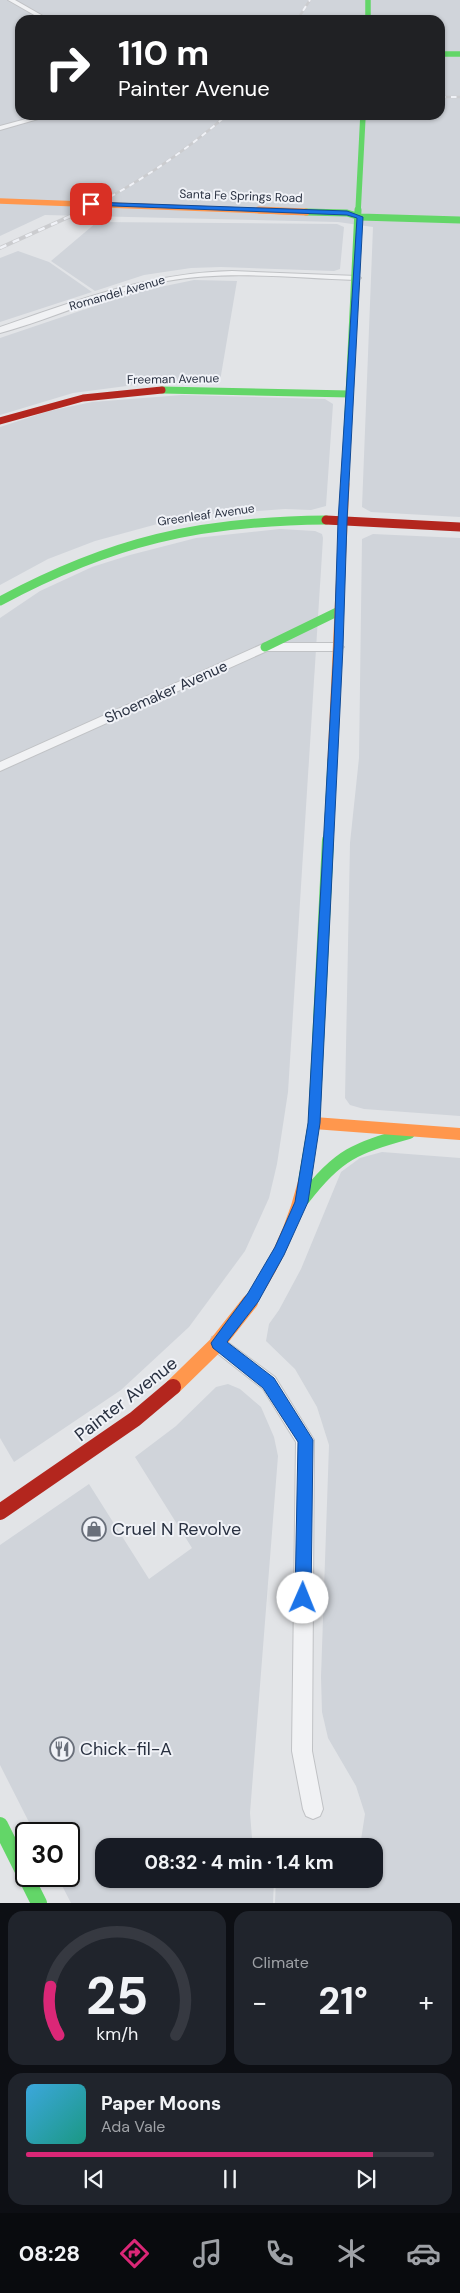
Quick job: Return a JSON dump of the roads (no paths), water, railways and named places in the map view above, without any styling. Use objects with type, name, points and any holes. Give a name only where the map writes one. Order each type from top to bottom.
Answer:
[{"type":"main road","points":[[368,0],[368,15]]},
{"type":"main road","points":[[445,54],[460,54]]},
{"type":"main road","name":"Painter Avenue","points":[[0,1512],[135,1420],[188,1375],[218,1343],[253,1297],[280,1251],[301,1202],[314,1123],[338,647],[342,521],[360,217],[363,120]]},
{"type":"main road","name":"Santa Fe Springs Road","points":[[0,201],[249,213]]},
{"type":"main road","name":"Santa Fe Springs Road","points":[[0,207],[249,213],[347,213],[360,217],[460,220]]},
{"type":"main road","name":"Freeman Avenue","points":[[0,421],[31,410],[110,394],[166,390],[350,394]]},
{"type":"main road","name":"Greenleaf Avenue","points":[[0,601],[47,574],[86,557],[152,536],[213,525],[257,521],[342,521],[460,527]]},
{"type":"main road","points":[[265,647],[339,611]]},
{"type":"main road","points":[[314,1123],[460,1134]]},
{"type":"main road","points":[[301,1202],[322,1173],[338,1158],[358,1148],[415,1131]]},
{"type":"main road","points":[[1,1831],[39,1903]]},
{"type":"street","points":[[11,0],[38,15]]},
{"type":"street","points":[[0,128],[30,120]]},
{"type":"street","name":"Romandel Avenue","points":[[0,330],[112,293],[172,277],[230,274],[357,278]]},
{"type":"street","name":"Shoemaker Avenue","points":[[0,768],[265,647],[338,647]]},
{"type":"street","points":[[218,1343],[268,1383],[305,1440],[302,1751],[313,1809]]},
{"type":"railway","points":[[300,15],[310,0]]},
{"type":"railway","points":[[445,97],[460,97]]},
{"type":"railway","points":[[81,212],[157,168],[193,143],[221,120]]},
{"type":"railway","points":[[0,248],[84,210]]},
{"type":"place","name":"Cruel N Revolve","points":[[94,1529]]},
{"type":"place","name":"Chick-fil-A","points":[[62,1749]]}]
